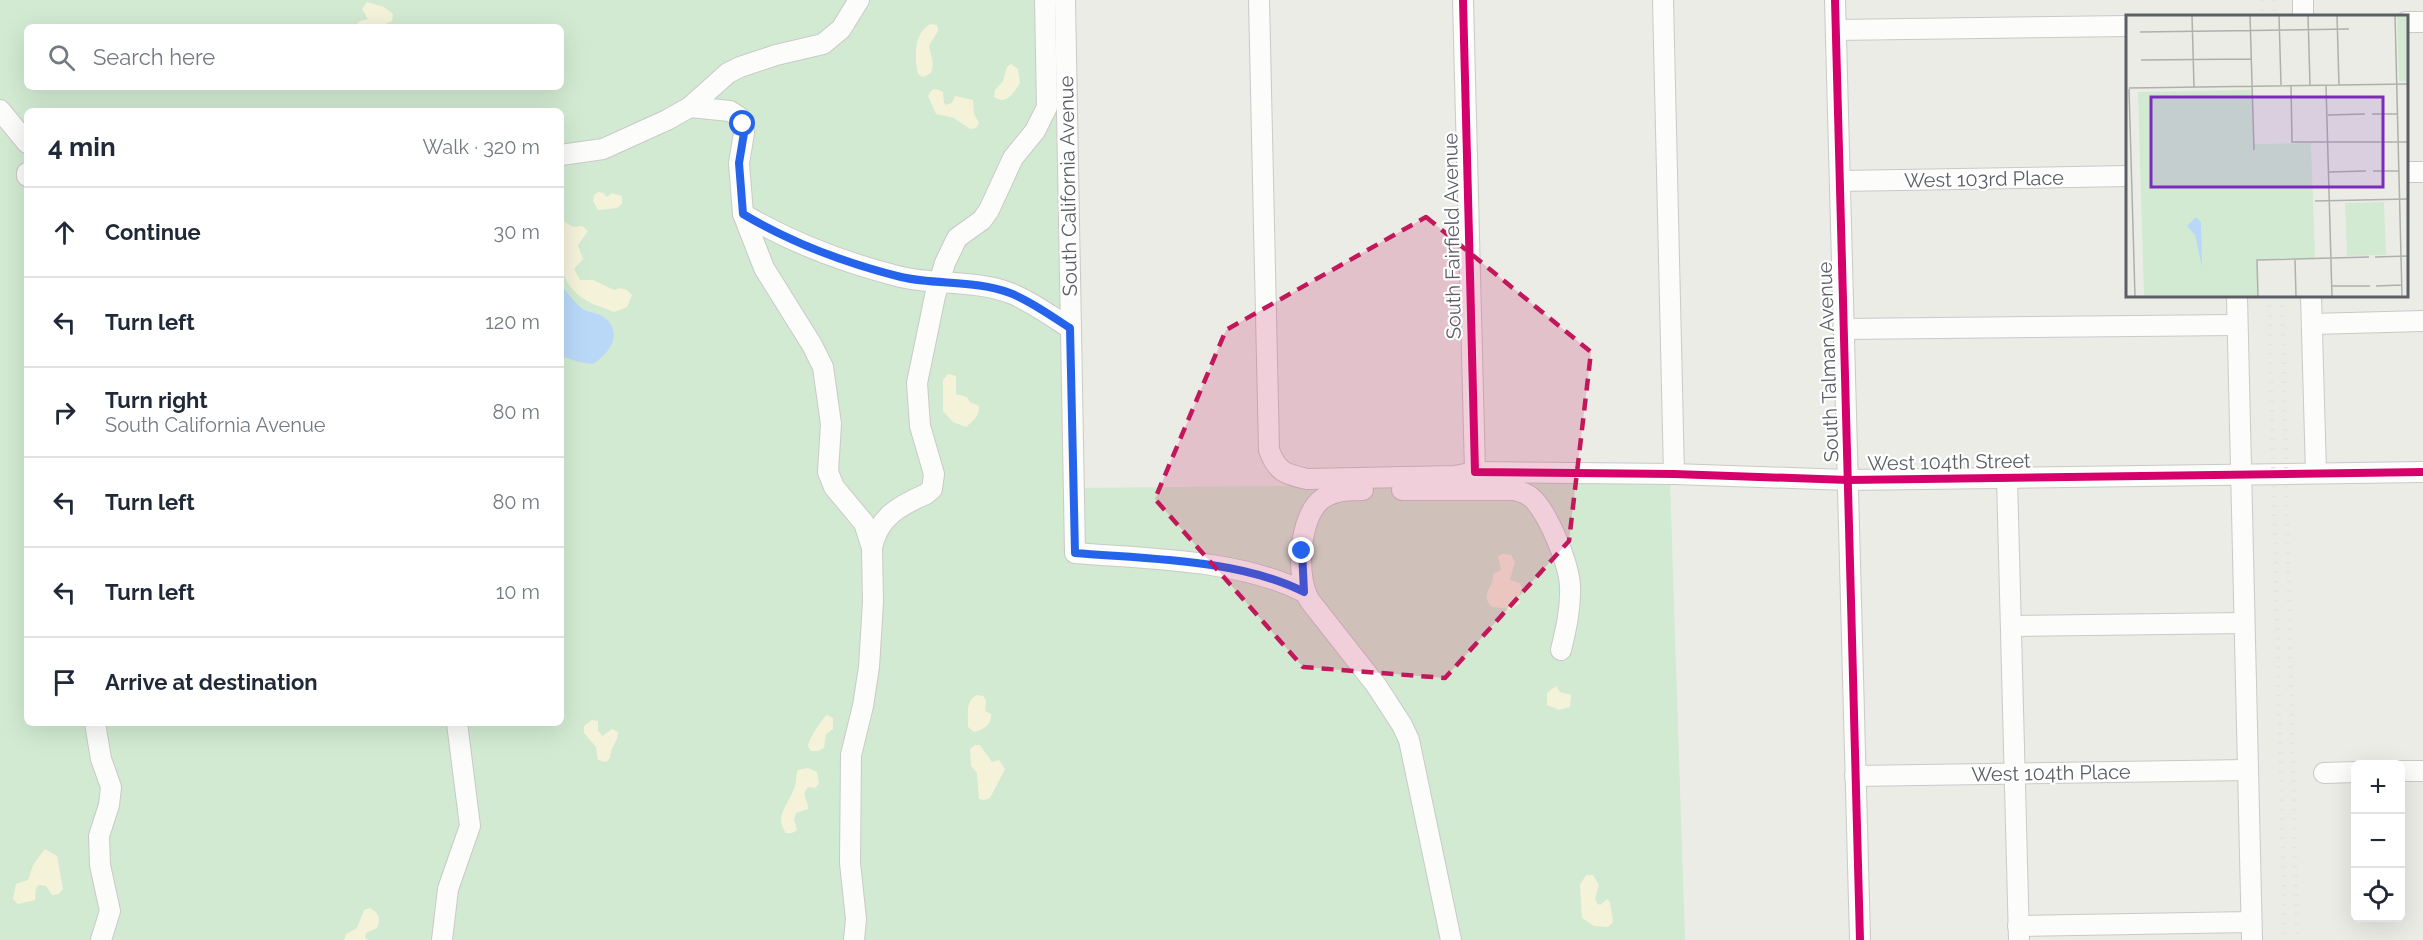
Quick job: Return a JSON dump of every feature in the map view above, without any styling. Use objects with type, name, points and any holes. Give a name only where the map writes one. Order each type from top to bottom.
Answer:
[{"type":"street","points":[[564,155],[603,149],[667,120],[690,106],[728,73],[740,67],[776,54],[823,44],[841,29],[859,0]]},
{"type":"street","points":[[854,940],[855,919],[850,863],[851,755],[869,667],[873,602],[872,548],[875,535],[884,519],[932,489],[934,482],[932,463],[920,426],[917,383],[939,283],[945,263],[957,238],[982,220],[1013,158],[1035,131],[1047,106],[1045,0]]},
{"type":"street","name":"South California Avenue","points":[[1065,0],[1075,553],[1198,564],[1249,572],[1286,583],[1304,592]]},
{"type":"street","name":"West 104th Street","points":[[1259,0],[1269,450],[1274,465],[1288,475],[1307,479],[1455,476],[1474,472],[1674,474],[1848,480],[2423,472]]},
{"type":"street","name":"South Fairfield Avenue","points":[[1463,0],[1474,472]]},
{"type":"street","points":[[1663,0],[1674,474]]},
{"type":"street","name":"South Talman Avenue","points":[[1835,0],[1860,940]]},
{"type":"street","points":[[1836,30],[2126,26]]},
{"type":"street","points":[[690,106],[730,111],[739,117],[743,124],[744,133],[739,163],[743,214],[764,268],[812,345],[823,368],[831,424],[828,472],[834,487],[864,523],[872,548]]},
{"type":"street","points":[[0,110],[24,139]]},
{"type":"street","name":"West 103rd Place","points":[[1840,181],[2126,176]]},
{"type":"street","points":[[743,214],[784,237],[822,253],[902,277],[976,286],[1011,293],[1070,328]]},
{"type":"street","points":[[2007,478],[2018,933],[2251,931],[2237,297]]},
{"type":"street","points":[[2311,297],[2316,473]]},
{"type":"street","points":[[2312,324],[2423,321]]},
{"type":"street","points":[[1843,329],[2238,325]]},
{"type":"street","points":[[1451,940],[1409,740],[1376,685],[1304,592],[1302,573],[1305,533],[1313,508],[1326,496],[1346,490],[1520,491],[1538,505],[1560,550],[1567,571],[1570,586],[1569,605],[1561,650]]},
{"type":"street","points":[[2011,627],[2244,623]]},
{"type":"street","points":[[96,726],[101,759],[111,787],[109,805],[99,836],[100,865],[110,911],[101,940]]},
{"type":"street","points":[[442,940],[448,889],[470,826],[457,726]]},
{"type":"street","name":"West 104th Place","points":[[1855,776],[2248,770]]},
{"type":"street","points":[[2405,771],[2423,771]]},
{"type":"street","points":[[2325,773],[2351,772]]},
{"type":"highlighted area","points":[[1426,217],[1591,352],[1569,541],[1445,678],[1303,667],[1155,499],[1226,330]]},
{"type":"green space","points":[[0,0],[1053,0],[1066,488],[1670,482],[1685,940],[0,940]]},
{"type":"sand","points":[[367,2],[384,7],[393,14],[392,21],[386,24],[358,24],[368,19],[362,9]]},
{"type":"sand","points":[[930,24],[937,25],[938,31],[929,46],[933,62],[931,73],[923,77],[918,74],[917,70],[917,44],[921,33]]},
{"type":"sand","points":[[1011,64],[1018,69],[1020,83],[1010,97],[1003,100],[994,97],[995,90],[1003,81],[1007,67]]},
{"type":"sand","points":[[932,90],[943,92],[946,105],[952,103],[955,96],[973,100],[974,114],[979,123],[976,128],[970,129],[954,118],[936,114],[928,96]]},
{"type":"sand","points":[[598,192],[607,197],[612,193],[622,196],[622,204],[617,208],[598,210],[593,201],[594,195]]},
{"type":"sand","points":[[564,222],[573,227],[582,226],[588,231],[578,245],[583,259],[574,269],[580,280],[593,280],[614,290],[621,288],[626,290],[632,295],[627,307],[614,312],[594,304],[575,292],[568,283],[564,275]]},
{"type":"sand","points":[[948,374],[956,376],[956,394],[967,397],[970,402],[979,406],[977,416],[966,427],[953,422],[943,411],[943,380]]},
{"type":"sand","points":[[1511,555],[1515,562],[1510,580],[1520,583],[1522,588],[1519,596],[1520,603],[1511,609],[1492,607],[1487,598],[1493,574],[1501,570],[1498,556]]},
{"type":"sand","points":[[1556,686],[1560,692],[1571,695],[1570,707],[1559,710],[1547,705],[1547,693]]},
{"type":"sand","points":[[977,695],[983,696],[986,700],[985,711],[991,714],[991,718],[986,726],[974,732],[968,727],[968,709],[970,701]]},
{"type":"sand","points":[[827,715],[833,718],[833,729],[826,734],[824,748],[811,751],[808,746],[810,739]]},
{"type":"sand","points":[[592,720],[598,721],[598,731],[603,736],[612,729],[618,732],[610,758],[606,762],[598,760],[596,747],[584,733],[584,726]]},
{"type":"sand","points":[[975,745],[980,745],[992,762],[999,760],[1005,769],[990,798],[984,800],[979,799],[977,773],[971,766],[970,749]]},
{"type":"sand","points":[[808,768],[817,772],[819,783],[815,788],[808,787],[806,790],[808,809],[796,813],[794,819],[797,830],[786,833],[781,821],[783,811],[795,787],[798,770]]},
{"type":"sand","points":[[45,849],[57,856],[63,889],[59,894],[52,895],[46,886],[39,885],[36,888],[35,900],[18,904],[13,899],[16,884],[28,880],[33,865]]},
{"type":"sand","points":[[1586,875],[1593,875],[1599,885],[1595,899],[1597,903],[1600,905],[1607,899],[1610,902],[1613,922],[1608,927],[1594,926],[1582,918],[1580,885]]},
{"type":"sand","points":[[370,908],[377,914],[379,922],[377,928],[366,933],[365,937],[368,940],[344,940],[346,934],[357,928],[364,910]]},
{"type":"water","points":[[564,289],[580,307],[605,318],[611,324],[613,331],[612,343],[599,360],[593,364],[564,357]]},
{"type":"railway","points":[[2262,0],[2262,15]]},
{"type":"railway","points":[[2274,0],[2275,15]]},
{"type":"railway","points":[[2269,297],[2285,940]]},
{"type":"railway","points":[[2282,297],[2297,940]]},
{"type":"cycle path","points":[[1463,0],[1475,472],[1674,474],[1848,480],[2423,472]]},
{"type":"cycle path","points":[[1835,0],[1860,940]]},
{"type":"route","points":[[743,124],[744,133],[739,163],[743,214],[784,237],[862,266],[902,277],[976,286],[1011,293],[1070,328],[1075,553],[1249,572],[1286,583],[1304,592],[1302,551]]}]
